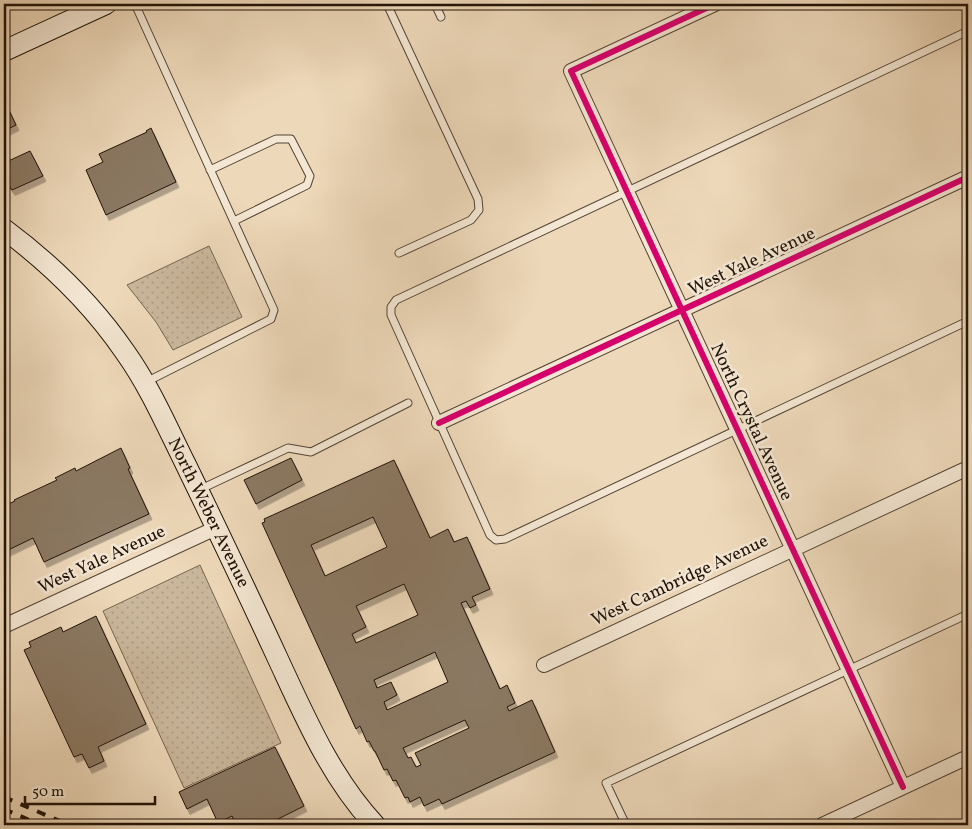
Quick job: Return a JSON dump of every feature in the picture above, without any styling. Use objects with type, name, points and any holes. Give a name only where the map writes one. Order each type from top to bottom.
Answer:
[{"type":"main road","points":[[4,51],[106,4]]},
{"type":"main road","name":"North Weber Avenue","points":[[4,229],[36,253],[80,295],[125,352],[145,382],[314,736],[346,788],[375,825]]},
{"type":"street","name":"North Crystal Avenue","points":[[715,4],[571,71],[903,787]]},
{"type":"street","name":"West Yale Avenue","points":[[439,423],[968,177]]},
{"type":"street","name":"West Cambridge Avenue","points":[[544,665],[968,468]]},
{"type":"street","name":"West Yale Avenue","points":[[4,626],[216,528]]},
{"type":"street","points":[[822,825],[968,757]]},
{"type":"lane","points":[[135,4],[274,310],[271,319],[145,382]]},
{"type":"lane","points":[[387,4],[478,200],[479,210],[471,220],[399,253]]},
{"type":"lane","points":[[435,4],[441,17]]},
{"type":"lane","points":[[968,31],[396,300],[391,307],[390,315],[490,535],[496,540],[505,540],[968,321]]},
{"type":"lane","points":[[210,170],[276,138],[291,138],[310,176],[308,185],[234,221]]},
{"type":"lane","points":[[198,490],[288,448],[311,452],[408,403]]},
{"type":"lane","points":[[626,825],[606,783],[968,614]]},
{"type":"shaded area","points":[[209,246],[242,317],[173,350],[156,322],[127,285]]},
{"type":"shaded area","points":[[200,565],[281,743],[184,788],[103,611]]},
{"type":"building","points":[[7,106],[16,125],[4,131],[4,107]]},
{"type":"building","points":[[151,128],[176,182],[106,215],[86,170],[103,162],[99,154],[147,132]]},
{"type":"building","points":[[30,151],[43,176],[12,190],[4,181],[4,163]]},
{"type":"building","points":[[121,448],[130,468],[128,469],[149,514],[44,562],[33,538],[4,552],[4,506],[57,480],[55,478],[75,468],[76,471]]},
{"type":"building","points":[[291,458],[302,480],[256,504],[244,480]]},
{"type":"building","points":[[394,460],[430,538],[448,529],[454,542],[467,537],[490,589],[472,597],[476,605],[470,608],[466,601],[461,603],[500,689],[507,685],[515,703],[507,707],[509,711],[532,700],[555,752],[442,804],[439,799],[424,806],[420,797],[410,802],[408,797],[405,798],[396,780],[393,781],[387,769],[384,770],[369,741],[367,742],[360,726],[356,729],[262,523],[265,522],[264,519]],"holes":[[[373,517],[387,547],[325,576],[311,545]],[[404,584],[418,615],[356,643],[352,634],[366,627],[356,606]],[[435,652],[448,682],[387,710],[384,702],[397,695],[391,682],[377,688],[374,680]],[[465,720],[469,728],[415,753],[421,765],[416,767],[411,757],[408,758],[403,748]]]},
{"type":"building","points":[[96,616],[146,724],[98,747],[104,761],[89,768],[82,754],[74,757],[24,650],[31,647],[29,642],[61,627],[63,632]]},
{"type":"building","points":[[275,747],[304,806],[274,821],[276,825],[236,825],[232,816],[218,823],[207,799],[187,809],[179,792]]},
{"type":"railway","points":[[4,797],[69,825]]},
{"type":"railway","points":[[4,809],[41,825]]},
{"type":"cycle path","points":[[715,4],[571,71],[903,787]]},
{"type":"cycle path","points":[[439,423],[968,177]]}]
